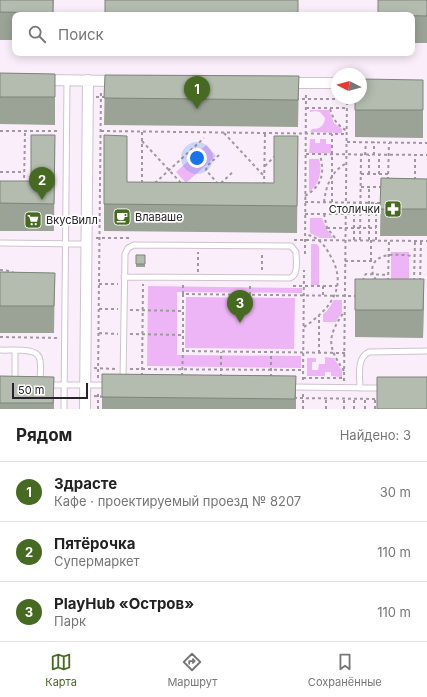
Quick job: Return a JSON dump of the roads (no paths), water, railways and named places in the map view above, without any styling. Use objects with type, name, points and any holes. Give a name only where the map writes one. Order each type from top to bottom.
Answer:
[{"type":"street","points":[[30,80],[125,81]]},
{"type":"street","points":[[84,409],[88,80]]},
{"type":"street","points":[[272,83],[331,84]]},
{"type":"lane","points":[[64,409],[67,80]]},
{"type":"lane","points":[[0,243],[86,244]]},
{"type":"lane","points":[[122,386],[123,369],[123,334],[124,277],[125,254],[126,250],[131,246],[293,247],[296,252],[296,275],[293,278],[124,277]]},
{"type":"lane","points":[[0,350],[32,351],[39,355],[40,385]]},
{"type":"lane","points":[[15,351],[15,384]]},
{"type":"lane","points":[[360,388],[360,363],[366,353],[427,351]]},
{"type":"lane","points":[[7,384],[21,385]]},
{"type":"lane","points":[[34,385],[116,386]]},
{"type":"lane","points":[[284,387],[390,388]]},
{"type":"place","name":"Здрасте","points":[[197,109]]},
{"type":"place","name":"Пятёрочка","points":[[42,200]]},
{"type":"place","name":"Столички","points":[[393,209]]},
{"type":"place","name":"Влаваше","points":[[122,217]]},
{"type":"place","name":"ВкусВилл","points":[[33,220]]},
{"type":"place","name":"PlayHub «Остров»","points":[[240,323]]}]
